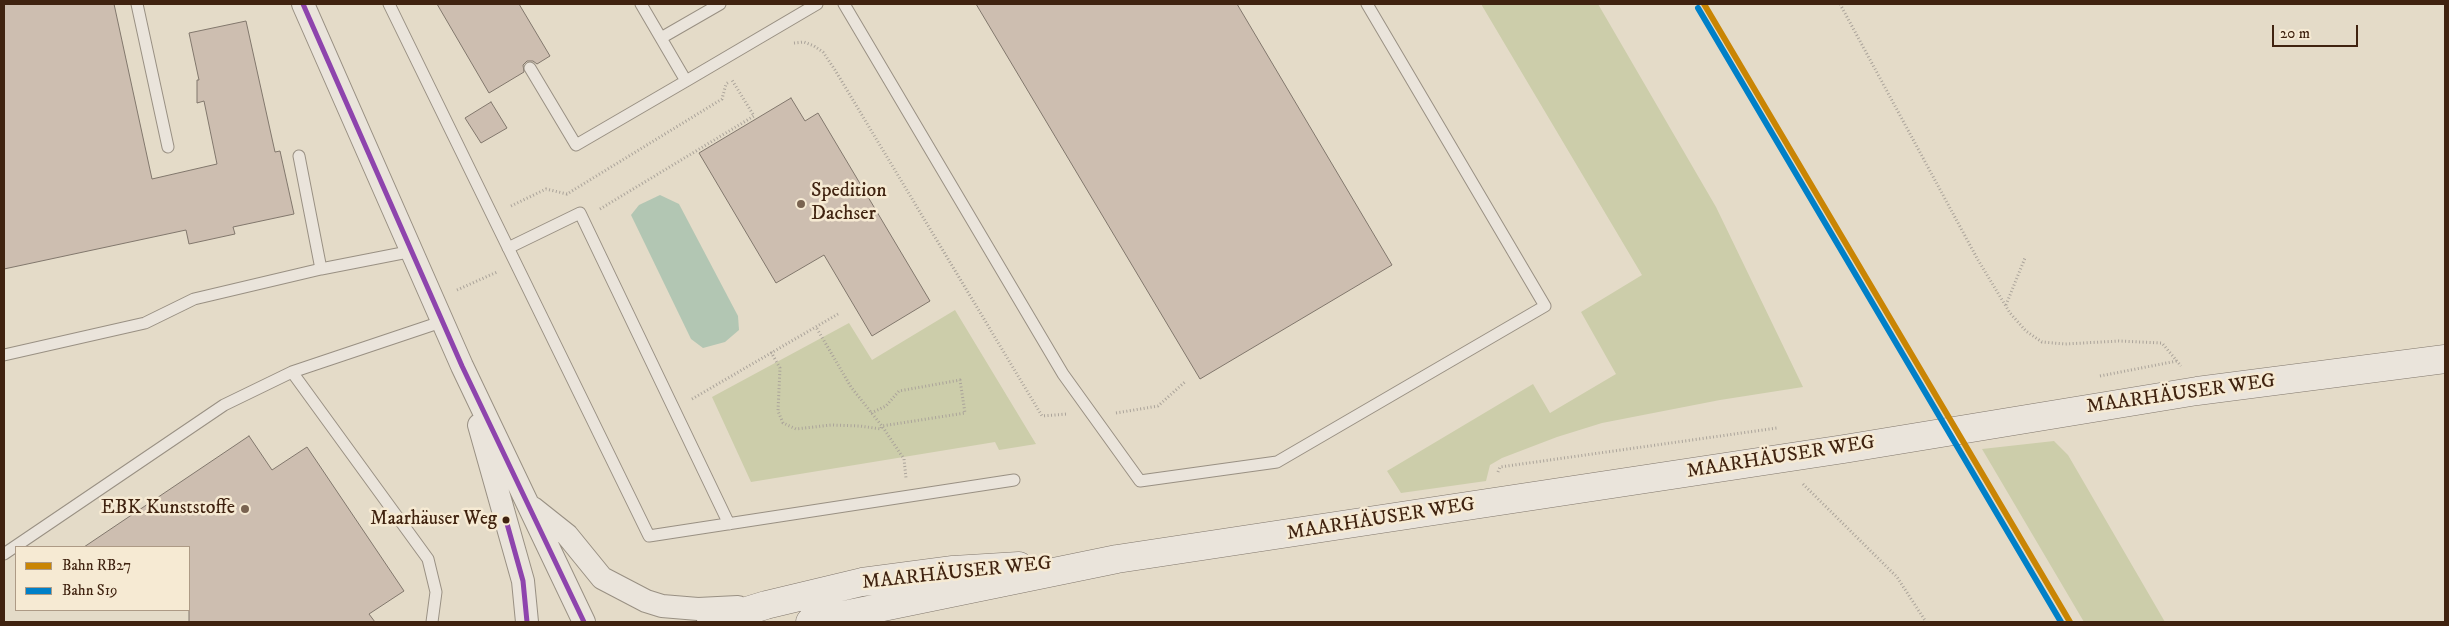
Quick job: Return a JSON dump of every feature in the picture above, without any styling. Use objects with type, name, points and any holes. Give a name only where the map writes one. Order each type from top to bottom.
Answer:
[{"type":"main road","name":"MAARHÄUSER WEG","points":[[810,622],[1117,560],[1844,449],[2197,391],[2445,359]]},
{"type":"main road","name":"MAARHÄUSER WEG","points":[[711,622],[766,605],[862,582],[953,570],[1117,560]]},
{"type":"street","points":[[303,4],[413,250],[462,366],[584,622]]},
{"type":"street","points":[[462,366],[523,581],[527,622]]},
{"type":"street","points":[[529,504],[567,535],[602,578],[646,601],[662,606],[698,609],[766,605]]},
{"type":"lane","points":[[136,4],[168,147]]},
{"type":"lane","points":[[389,4],[649,536],[1014,480]]},
{"type":"lane","points":[[641,4],[686,81]]},
{"type":"lane","points":[[661,38],[720,4]]},
{"type":"lane","points":[[530,68],[576,145],[817,4]]},
{"type":"lane","points":[[844,4],[1063,374],[1140,480],[1277,462],[1545,306],[1367,4]]},
{"type":"lane","points":[[299,156],[321,269]]},
{"type":"lane","points":[[508,248],[580,213],[729,524]]},
{"type":"lane","points":[[4,355],[145,323],[194,299],[321,269],[413,250]]},
{"type":"lane","points":[[16,546],[224,406],[292,372],[444,321]]},
{"type":"lane","points":[[292,372],[428,560],[436,592],[432,622]]},
{"type":"lane","points":[[4,554],[15,547]]},
{"type":"path","points":[[1840,4],[1978,260],[2006,306],[2026,331],[2042,342],[2065,344],[2119,341],[2162,343],[2177,360],[2197,391]]},
{"type":"path","points":[[788,47],[796,42],[804,42],[823,52],[1042,416],[1126,413],[1158,406],[1186,381]]},
{"type":"path","points":[[492,215],[546,189],[567,194],[722,99],[726,84],[740,75]]},
{"type":"path","points":[[583,219],[754,116],[732,80]]},
{"type":"path","points":[[2006,306],[2025,258]]},
{"type":"path","points":[[674,409],[838,314]]},
{"type":"path","points":[[816,326],[851,387],[882,426],[904,459],[909,496]]},
{"type":"path","points":[[771,352],[780,368],[778,411],[783,423],[796,429],[831,425],[881,429],[882,426],[965,413],[960,380],[899,391],[886,406],[871,413]]},
{"type":"path","points":[[1778,459],[1897,577],[1926,622]]},
{"type":"shaded area","points":[[1481,4],[1598,4],[1716,207],[1803,387],[1720,400],[1602,423],[1557,437],[1502,458],[1490,465],[1486,481],[1401,493],[1387,471],[1533,384],[1550,413],[1616,374],[1581,312],[1642,275]]},
{"type":"shaded area","points":[[660,195],[679,204],[738,316],[739,330],[725,342],[703,348],[691,339],[631,215],[639,205]]},
{"type":"shaded area","points":[[955,310],[1036,444],[999,450],[995,442],[751,482],[712,397],[849,323],[872,360]]},
{"type":"shaded area","points":[[2054,441],[2068,455],[2165,622],[2084,622],[1982,449]]},
{"type":"building","points":[[4,4],[114,4],[152,179],[217,164],[204,101],[197,103],[197,80],[199,80],[189,33],[246,21],[275,152],[280,151],[294,214],[233,227],[235,234],[189,244],[186,230],[4,269]]},
{"type":"building","points":[[437,4],[519,4],[550,56],[537,64],[533,61],[527,61],[523,65],[524,72],[489,93]]},
{"type":"building","points":[[976,4],[1237,4],[1392,265],[1200,379]]},
{"type":"building","name":"Spedition Dachser","points":[[791,98],[805,121],[818,113],[930,301],[872,336],[824,255],[776,283],[699,153]]},
{"type":"building","points":[[491,102],[507,128],[481,143],[465,118]]},
{"type":"building","name":"EBK Kunststoffe","points":[[249,436],[272,470],[307,447],[404,591],[369,614],[375,622],[189,622],[190,546],[85,546]]},
{"type":"rail line","name":"RB27","points":[[1704,4],[2070,622]]},
{"type":"rail line","name":"S19","points":[[1698,8],[2061,622]]},
{"type":"transit line","points":[[303,4],[462,366],[584,622]]},
{"type":"transit line","points":[[506,520],[523,581],[527,622]]},
{"type":"place","name":"Spedition Dachser","points":[[801,204]]},
{"type":"place","name":"EBK Kunststoffe","points":[[245,509]]},
{"type":"place","name":"Maarhäuser Weg","points":[[506,520]]}]
